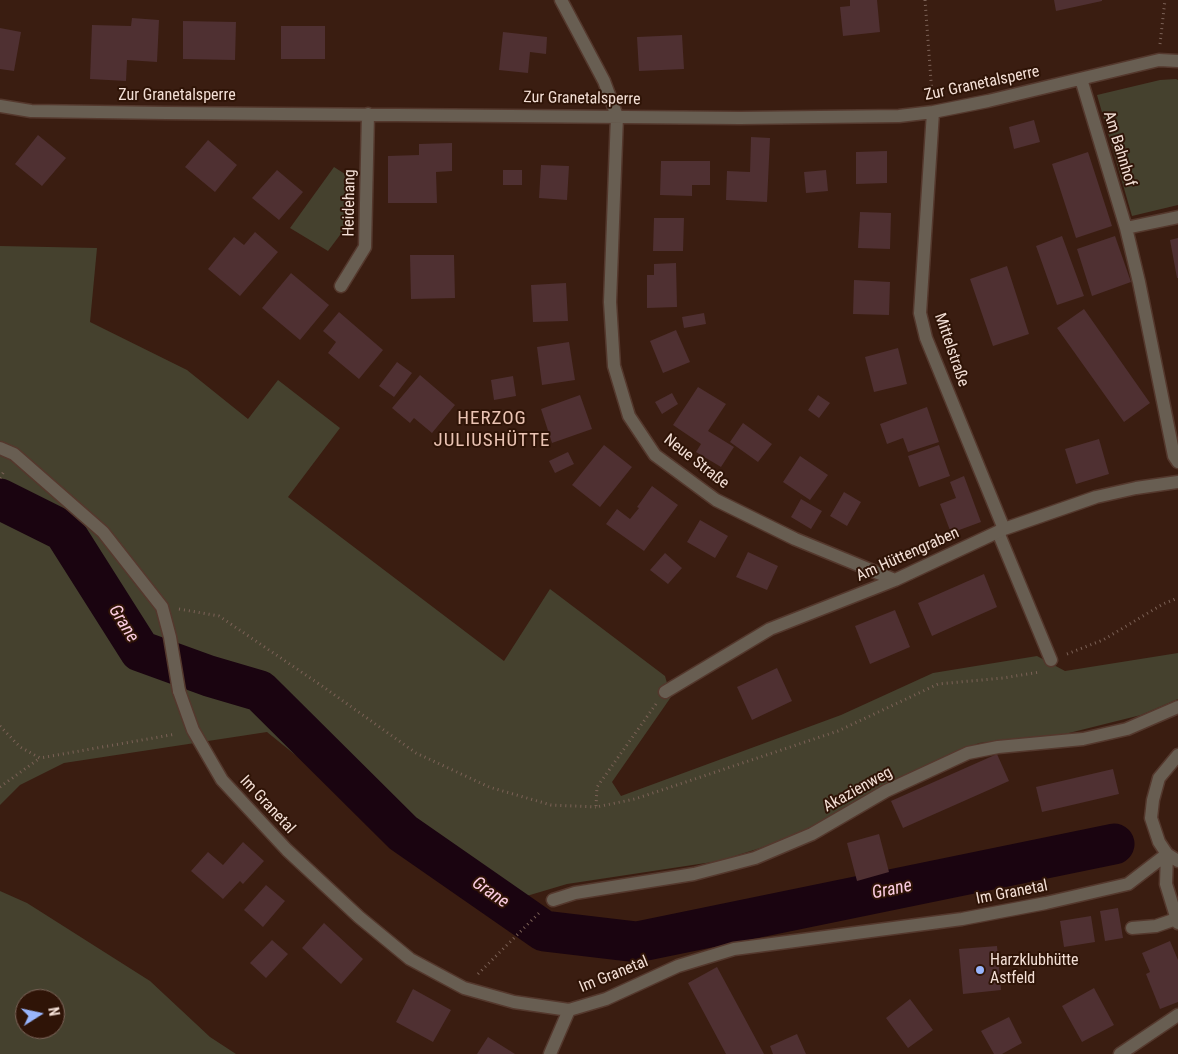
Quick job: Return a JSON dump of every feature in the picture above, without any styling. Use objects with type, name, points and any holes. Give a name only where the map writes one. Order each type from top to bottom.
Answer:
[{"type":"street","points":[[561,0],[604,81],[617,116]]},
{"type":"street","points":[[1159,60],[1178,61]]},
{"type":"street","name":"Zur Granetalsperre","points":[[0,106],[31,111],[740,118],[899,116],[933,112],[988,101],[1159,60]]},
{"type":"street","name":"Am Bahnhof","points":[[1081,79],[1126,228],[1139,282],[1174,456],[1178,462]]},
{"type":"street","name":"Mittelstraße","points":[[933,112],[920,313],[926,338],[1051,660]]},
{"type":"street","name":"Heidehang","points":[[341,286],[365,247],[368,114]]},
{"type":"street","name":"Neue Straße","points":[[617,116],[610,302],[614,366],[629,416],[655,455],[716,500],[795,539],[895,580]]},
{"type":"street","points":[[1126,228],[1178,218]]},
{"type":"street","points":[[0,448],[14,454],[103,532],[162,606]]},
{"type":"street","name":"Am Hüttengraben","points":[[665,692],[770,629],[895,580],[1001,530],[1096,497],[1136,488],[1178,482]]},
{"type":"street","name":"Im Granetal","points":[[162,606],[170,637],[179,691],[193,730],[222,780],[287,850],[360,917],[410,959],[464,988],[514,1002],[569,1010],[606,999],[678,966],[734,949],[962,919],[1046,903],[1128,884],[1167,854]]},
{"type":"street","name":"Akazienweg","points":[[553,900],[576,893],[694,874],[755,858],[812,834],[886,791],[968,754],[998,747],[1083,739],[1126,730],[1178,707]]},
{"type":"street","points":[[1178,755],[1159,778],[1153,800],[1152,818],[1159,842],[1167,854],[1178,861]]},
{"type":"street","points":[[1132,928],[1156,926],[1177,921],[1166,884],[1167,854]]},
{"type":"street","points":[[550,1054],[569,1010]]},
{"type":"street","points":[[1120,1054],[1178,1016]]},
{"type":"path","points":[[925,0],[933,112]]},
{"type":"path","points":[[1159,60],[1165,0]]},
{"type":"path","points":[[162,606],[219,616],[416,753],[489,787],[551,805],[596,807],[635,799],[838,731],[938,684],[1043,672],[1051,660],[1103,640],[1163,604],[1178,598]]},
{"type":"path","points":[[596,807],[597,787],[665,692]]},
{"type":"path","points":[[0,726],[20,747],[40,758]]},
{"type":"path","points":[[0,787],[40,758],[193,730]]},
{"type":"path","points":[[464,988],[553,900]]},
{"type":"shaded area","points":[[1160,80],[1178,80],[1178,205],[1132,216],[1097,95]]},
{"type":"shaded area","points":[[334,167],[356,181],[355,215],[328,251],[290,228]]},
{"type":"shaded area","points":[[0,246],[97,248],[90,322],[187,370],[248,419],[278,380],[340,428],[288,497],[504,661],[550,589],[665,676],[671,697],[612,782],[621,796],[841,715],[933,673],[1037,656],[1065,671],[1178,653],[1178,699],[1141,715],[1053,737],[979,743],[883,786],[792,838],[719,861],[567,884],[493,906],[399,839],[267,732],[64,763],[20,785],[0,805]]},
{"type":"shaded area","points":[[0,891],[27,903],[150,981],[210,1037],[236,1054],[0,1054]]},
{"type":"building","points":[[850,0],[877,0],[880,32],[843,36],[840,7],[850,6]]},
{"type":"building","points":[[1054,0],[1102,0],[1102,1],[1056,11]]},
{"type":"building","points":[[132,18],[159,20],[157,62],[127,60],[126,81],[90,79],[92,25],[131,26]]},
{"type":"building","points":[[183,21],[236,22],[235,60],[183,59]]},
{"type":"building","points":[[281,26],[325,26],[325,59],[281,59]]},
{"type":"building","points":[[0,28],[21,32],[14,71],[0,69]]},
{"type":"building","points":[[503,32],[547,37],[546,54],[530,52],[528,73],[499,70]]},
{"type":"building","points":[[682,35],[684,69],[639,71],[637,37]]},
{"type":"building","points":[[1034,120],[1040,142],[1014,149],[1009,127]]},
{"type":"building","points":[[38,135],[66,158],[42,186],[15,164]]},
{"type":"building","points":[[751,137],[770,138],[767,202],[726,200],[727,171],[750,172]]},
{"type":"building","points":[[208,140],[237,165],[215,192],[185,167]]},
{"type":"building","points":[[452,143],[452,171],[436,172],[437,203],[388,203],[388,156],[419,155],[419,144]]},
{"type":"building","points":[[887,151],[887,183],[856,184],[856,152]]},
{"type":"building","points":[[1088,152],[1112,226],[1076,238],[1052,164]]},
{"type":"building","points":[[661,161],[710,161],[710,185],[692,185],[692,196],[660,195]]},
{"type":"building","points":[[541,165],[569,166],[567,200],[539,198]]},
{"type":"building","points":[[277,170],[303,192],[279,220],[252,198]]},
{"type":"building","points":[[503,170],[522,170],[522,185],[503,185]]},
{"type":"building","points":[[826,170],[828,191],[806,193],[804,172]]},
{"type":"building","points":[[860,212],[891,213],[890,249],[858,248]]},
{"type":"building","points":[[654,218],[684,218],[683,251],[653,251]]},
{"type":"building","points":[[255,232],[278,252],[240,296],[208,269],[234,237],[244,245]]},
{"type":"building","points":[[1062,236],[1084,296],[1057,305],[1036,246]]},
{"type":"building","points":[[1115,236],[1131,282],[1092,296],[1077,249]]},
{"type":"building","points":[[1178,238],[1178,278],[1177,278],[1170,240]]},
{"type":"building","points":[[410,255],[454,255],[455,298],[411,299]]},
{"type":"building","points":[[676,263],[677,307],[647,308],[647,275],[654,275],[654,264]]},
{"type":"building","points":[[1007,266],[1029,334],[993,346],[970,279]]},
{"type":"building","points":[[291,273],[329,305],[300,340],[262,308]]},
{"type":"building","points":[[854,280],[890,282],[889,315],[853,314]]},
{"type":"building","points":[[566,283],[568,321],[533,322],[531,285]]},
{"type":"building","points":[[1084,309],[1150,403],[1124,422],[1057,328]]},
{"type":"building","points":[[339,312],[383,350],[359,379],[328,353],[336,342],[323,331]]},
{"type":"building","points":[[704,313],[706,324],[684,328],[682,317]]},
{"type":"building","points":[[676,330],[690,362],[663,373],[650,341]]},
{"type":"building","points":[[569,342],[575,380],[542,385],[537,347]]},
{"type":"building","points":[[898,348],[907,384],[874,392],[865,357]]},
{"type":"building","points":[[397,362],[412,373],[394,397],[379,386]]},
{"type":"building","points":[[420,375],[455,405],[432,433],[414,418],[410,423],[392,408]]},
{"type":"building","points":[[513,376],[516,396],[494,400],[491,380]]},
{"type":"building","points":[[698,387],[726,404],[708,431],[734,447],[721,467],[696,452],[701,444],[673,425]]},
{"type":"building","points":[[672,393],[678,404],[662,414],[655,402]]},
{"type":"building","points":[[580,395],[592,429],[552,443],[541,409]]},
{"type":"building","points":[[818,395],[830,403],[819,418],[808,410]]},
{"type":"building","points":[[927,407],[939,442],[908,452],[903,438],[887,444],[880,424]]},
{"type":"building","points":[[743,423],[772,444],[758,462],[730,442]]},
{"type":"building","points":[[1099,439],[1109,474],[1076,484],[1065,449]]},
{"type":"building","points":[[604,445],[632,467],[600,507],[572,485]]},
{"type":"building","points":[[939,445],[950,476],[919,487],[908,456]]},
{"type":"building","points":[[568,452],[574,464],[555,473],[549,461]]},
{"type":"building","points":[[800,456],[828,475],[810,500],[783,482]]},
{"type":"building","points":[[964,476],[981,522],[951,533],[940,504],[956,498],[950,482]]},
{"type":"building","points":[[652,486],[678,505],[644,551],[606,524],[617,509],[630,519]]},
{"type":"building","points":[[844,492],[861,502],[847,526],[830,516]]},
{"type":"building","points":[[801,499],[822,511],[811,529],[791,517]]},
{"type":"building","points":[[700,520],[728,536],[715,558],[687,542]]},
{"type":"building","points":[[748,552],[778,566],[767,590],[736,577]]},
{"type":"building","points":[[665,553],[682,568],[668,584],[650,570]]},
{"type":"building","points":[[984,574],[997,607],[932,636],[918,603]]},
{"type":"building","points":[[895,610],[910,647],[870,664],[855,626]]},
{"type":"building","points":[[777,668],[792,701],[752,720],[737,687]]},
{"type":"building","points":[[997,754],[1009,781],[903,828],[891,801]]},
{"type":"building","points":[[1113,769],[1119,794],[1042,812],[1036,787]]},
{"type":"building","points":[[879,834],[889,872],[857,881],[847,843]]},
{"type":"building","points":[[243,842],[264,861],[243,884],[240,881],[223,899],[191,871],[208,852],[223,865]]},
{"type":"building","points":[[266,885],[285,901],[263,927],[244,910]]},
{"type":"building","points":[[1118,908],[1123,938],[1105,941],[1100,911]]},
{"type":"building","points":[[1091,916],[1095,942],[1064,947],[1060,921]]},
{"type":"building","points":[[324,923],[363,959],[341,984],[302,948]]},
{"type":"building","points":[[272,940],[288,954],[266,978],[250,963]]},
{"type":"building","points":[[1170,941],[1178,960],[1178,1002],[1160,1009],[1146,974],[1150,972],[1142,953]]},
{"type":"building","name":"Harzklubhütte Astfeld","points":[[997,946],[1001,990],[963,994],[959,949]]},
{"type":"building","points":[[717,967],[764,1054],[726,1054],[688,983]]},
{"type":"building","points":[[1094,988],[1114,1025],[1082,1042],[1062,1006]]},
{"type":"building","points":[[413,989],[451,1010],[433,1042],[396,1022]]},
{"type":"building","points":[[910,999],[933,1030],[908,1048],[886,1018]]},
{"type":"building","points":[[1009,1017],[1022,1043],[1002,1054],[994,1054],[981,1031]]},
{"type":"building","points":[[797,1034],[806,1054],[773,1054],[770,1046]]},
{"type":"building","points":[[488,1037],[515,1054],[477,1054]]},
{"type":"waterway","name":"Grane","points":[[0,499],[64,531],[140,651],[209,676],[260,691],[403,833],[544,931],[637,942],[1114,844]]},
{"type":"place","name":"Harzklubhütte Astfeld","points":[[980,970]]},
{"type":"district","name":"HERZOG JULIUSHÜTTE","points":[[492,430]]}]
